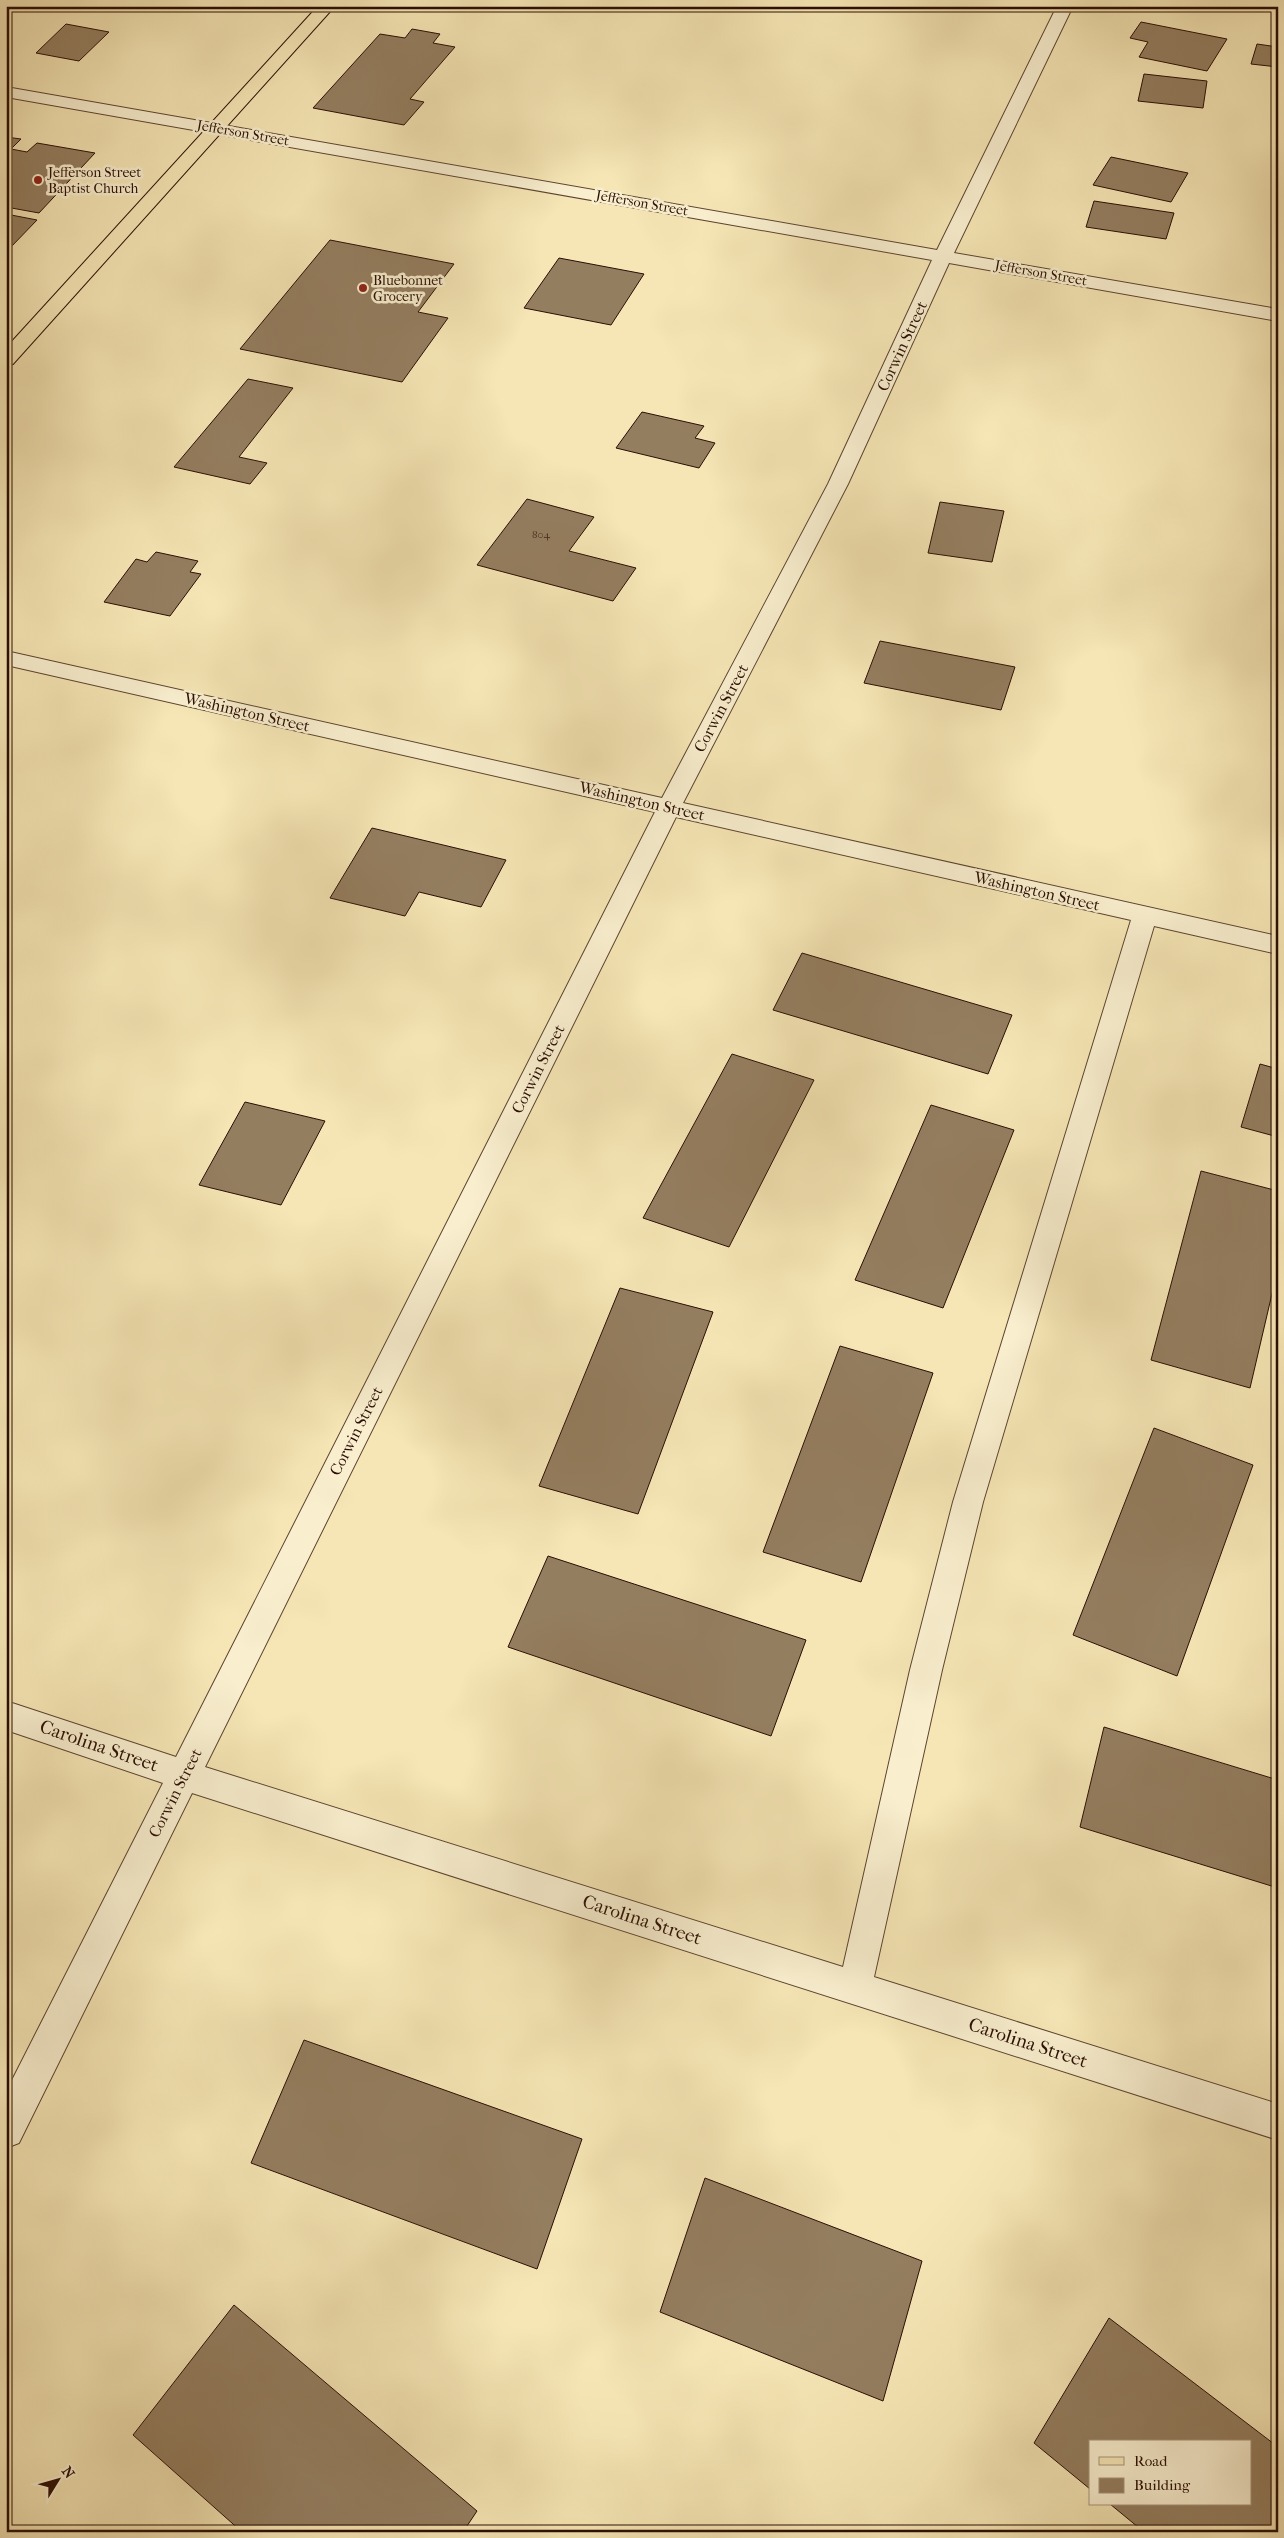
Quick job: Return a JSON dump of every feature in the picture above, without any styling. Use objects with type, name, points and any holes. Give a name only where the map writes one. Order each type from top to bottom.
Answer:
[{"type":"main road","points":[[6,360],[327,6]]},
{"type":"street","name":"Corwin Street","points":[[6,2130],[669,808],[838,484],[943,256],[1065,6]]},
{"type":"street","name":"Jefferson Street","points":[[6,92],[1278,315]]},
{"type":"street","name":"Washington Street","points":[[6,658],[1278,945]]},
{"type":"street","points":[[855,1988],[926,1670],[968,1502],[1145,915]]},
{"type":"street","name":"Carolina Street","points":[[6,1715],[184,1775],[1278,2122]]},
{"type":"building","points":[[1141,22],[1227,39],[1207,71],[1139,57],[1148,42],[1130,38]]},
{"type":"building","points":[[66,24],[109,32],[79,61],[36,53]]},
{"type":"building","points":[[412,29],[440,34],[433,43],[455,47],[410,99],[424,102],[404,125],[313,108],[380,34],[405,38]]},
{"type":"building","points":[[1257,44],[1278,47],[1278,67],[1251,64]]},
{"type":"building","points":[[1144,74],[1207,81],[1203,108],[1138,101]]},
{"type":"building","name":"Jefferson Street Baptist Church","points":[[6,137],[21,139],[11,149],[27,152],[37,143],[95,153],[39,213],[6,207]]},
{"type":"building","points":[[1111,157],[1188,173],[1171,202],[1093,185]]},
{"type":"building","points":[[1094,201],[1174,213],[1166,239],[1086,227]]},
{"type":"building","name":"Jefferson Street Baptist Church","points":[[6,214],[37,220],[10,248],[6,249]]},
{"type":"building","name":"Bluebonnet Grocery","points":[[330,240],[454,264],[418,312],[448,318],[402,382],[240,349]]},
{"type":"building","points":[[559,258],[644,274],[611,325],[524,308]]},
{"type":"building","points":[[248,379],[293,388],[239,457],[267,463],[250,484],[174,467]]},
{"type":"building","points":[[642,412],[704,426],[695,438],[715,443],[699,468],[616,448]]},
{"type":"building","points":[[527,499],[594,517],[569,551],[636,568],[613,601],[477,565]]},
{"type":"building","points":[[940,502],[1004,511],[992,562],[928,553]]},
{"type":"building","points":[[156,552],[198,561],[190,572],[201,574],[170,616],[104,602],[136,559],[147,562]]},
{"type":"building","points":[[880,641],[1015,667],[1001,710],[864,683]]},
{"type":"building","points":[[372,828],[506,860],[481,907],[419,892],[405,916],[330,898]]},
{"type":"building","points":[[802,953],[1012,1015],[988,1074],[773,1010]]},
{"type":"building","points":[[732,1054],[814,1080],[729,1247],[643,1218]]},
{"type":"building","points":[[1260,1064],[1278,1069],[1278,1137],[1241,1127]]},
{"type":"building","points":[[245,1102],[325,1121],[281,1205],[199,1185]]},
{"type":"building","points":[[931,1105],[1014,1130],[943,1308],[855,1280]]},
{"type":"building","points":[[1201,1171],[1278,1191],[1278,1268],[1250,1388],[1151,1360]]},
{"type":"building","points":[[620,1288],[713,1312],[638,1514],[539,1486]]},
{"type":"building","points":[[840,1346],[933,1373],[861,1582],[763,1552]]},
{"type":"building","points":[[1154,1428],[1253,1465],[1177,1676],[1073,1635]]},
{"type":"building","points":[[548,1556],[806,1640],[771,1736],[508,1647]]},
{"type":"building","points":[[1104,1727],[1278,1780],[1278,1888],[1080,1827]]},
{"type":"building","points":[[304,2040],[582,2139],[537,2269],[251,2163]]},
{"type":"building","points":[[705,2178],[922,2261],[883,2401],[660,2312]]},
{"type":"building","points":[[234,2305],[477,2511],[463,2532],[242,2532],[133,2435]]},
{"type":"building","points":[[1109,2318],[1278,2447],[1278,2532],[1144,2532],[1112,2506],[1252,2506],[1252,2440],[1089,2440],[1089,2488],[1034,2443]]},
{"type":"place","name":"Jefferson Street Baptist Church","points":[[38,180]]},
{"type":"place","name":"Bluebonnet Grocery","points":[[363,288]]}]
